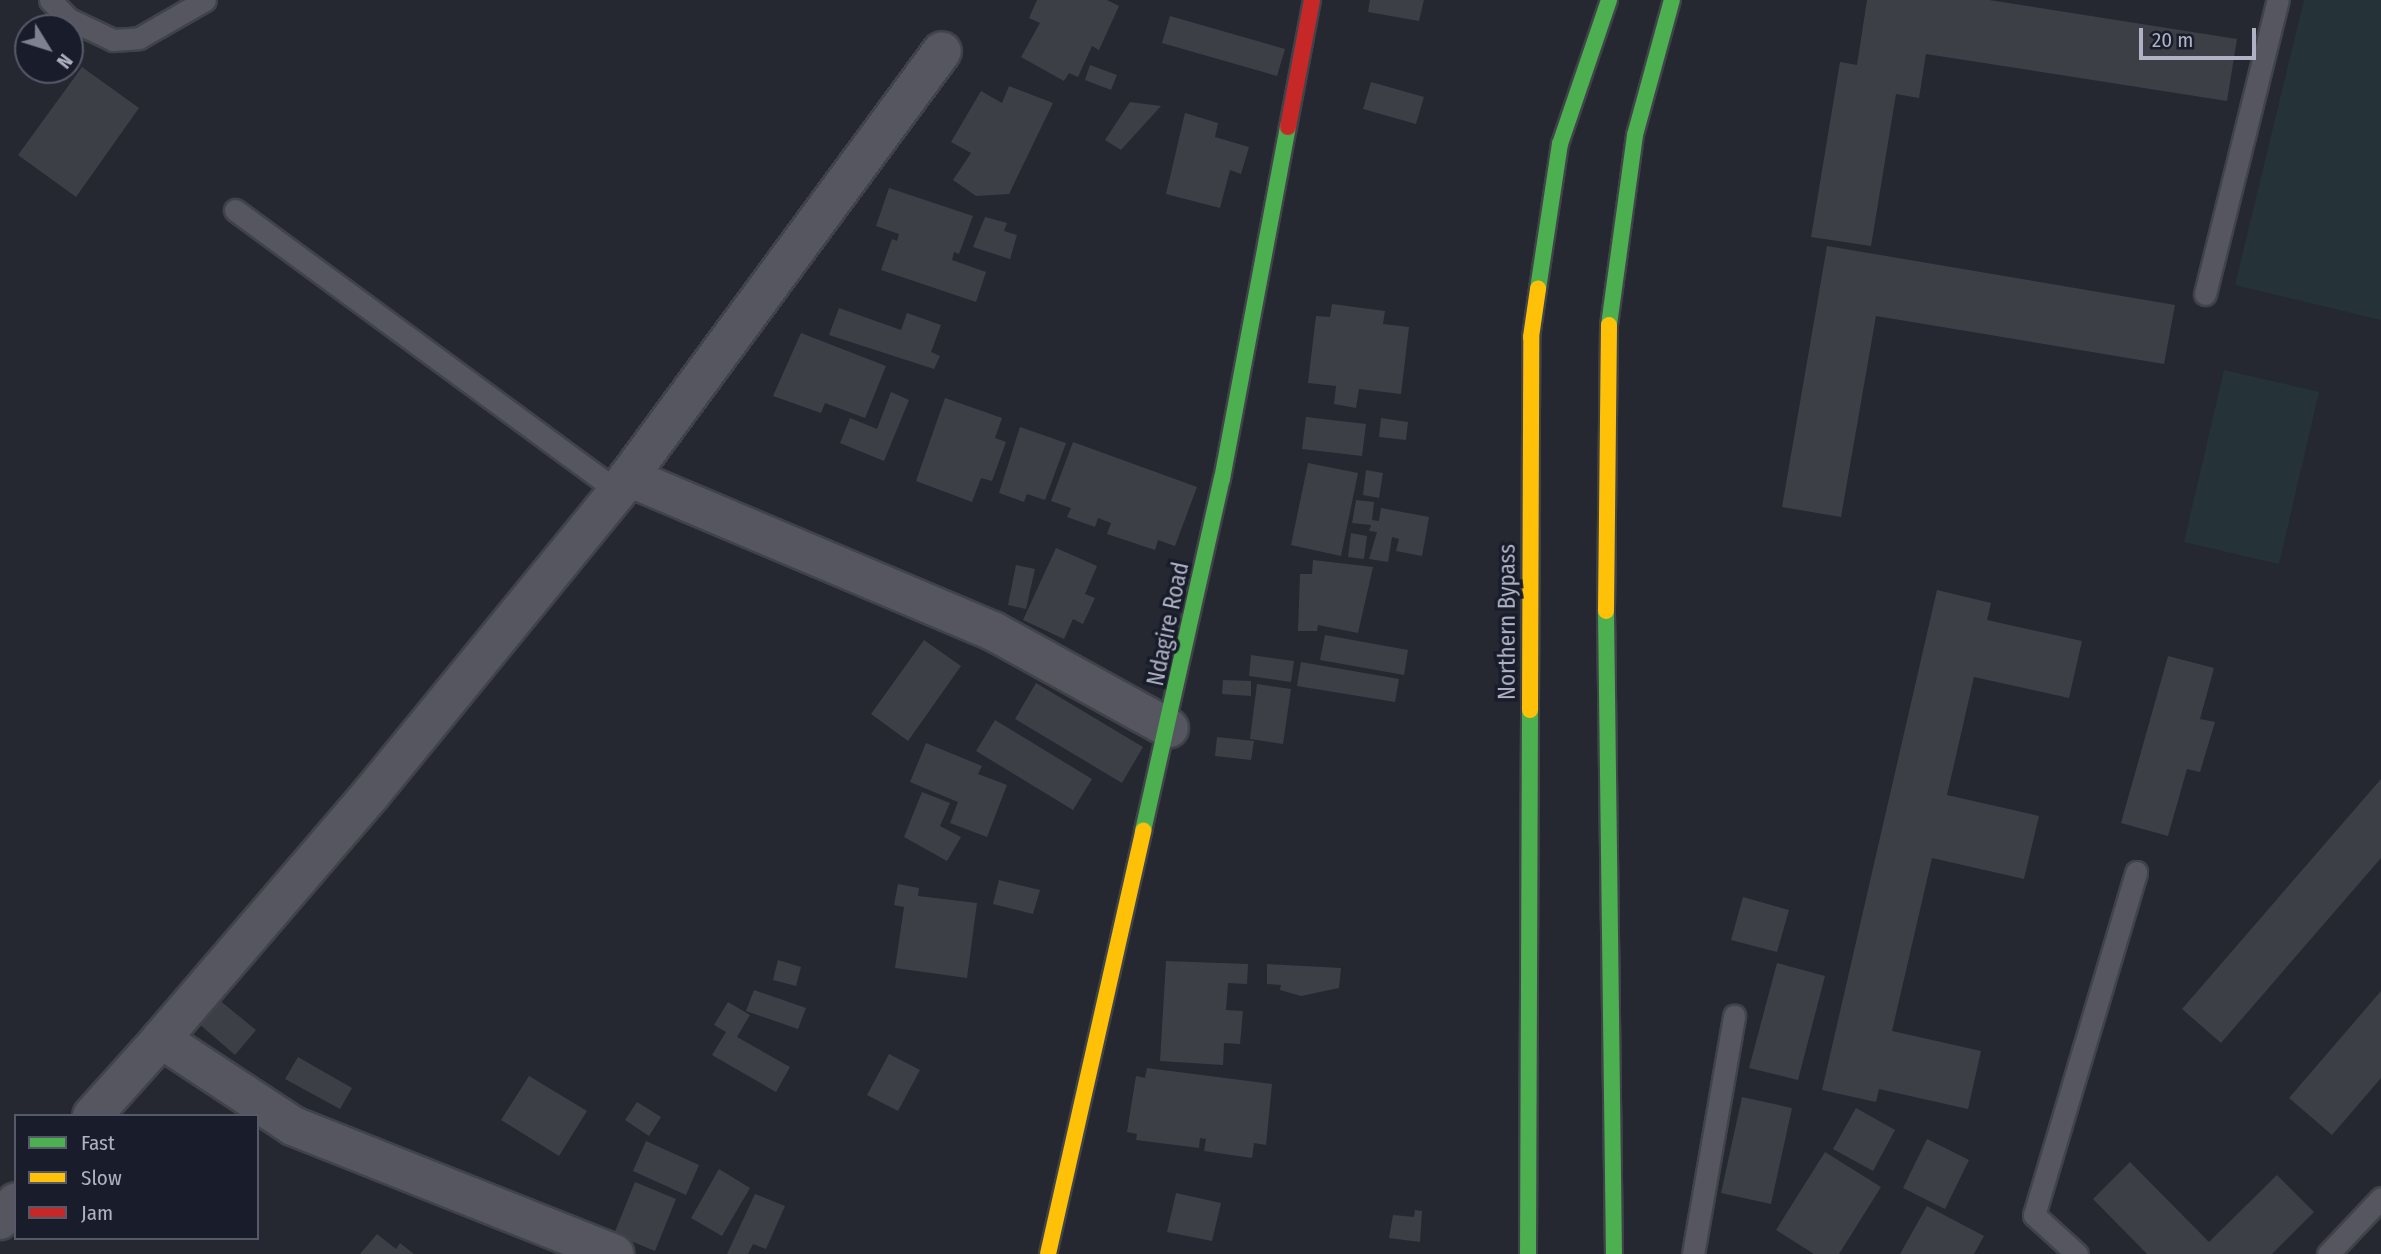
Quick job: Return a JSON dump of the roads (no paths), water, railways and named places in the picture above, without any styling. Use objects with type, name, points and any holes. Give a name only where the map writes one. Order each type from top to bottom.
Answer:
[{"type":"main road","name":"Ndagire Road","points":[[1048,1254],[1169,728],[1312,0]]},
{"type":"main road","name":"Northern Bypass","points":[[1528,1254],[1531,337],[1560,144],[1609,0]]},
{"type":"main road","points":[[1614,1254],[1604,429],[1610,300],[1635,135],[1672,0]]},
{"type":"street","points":[[94,1114],[371,794],[623,484],[942,51]]},
{"type":"street","points":[[623,484],[993,631],[1169,728]]},
{"type":"street","points":[[161,1039],[293,1126],[614,1254]]},
{"type":"street","points":[[0,1220],[14,1204]]},
{"type":"lane","points":[[50,0],[69,19],[113,40],[139,38],[205,0]]},
{"type":"lane","points":[[2205,294],[2278,0]]},
{"type":"lane","points":[[235,210],[623,484]]},
{"type":"lane","points":[[2077,1254],[2034,1215],[2136,872]]},
{"type":"lane","points":[[1693,1254],[1734,1016]]},
{"type":"lane","points":[[2328,1254],[2381,1198]]}]
